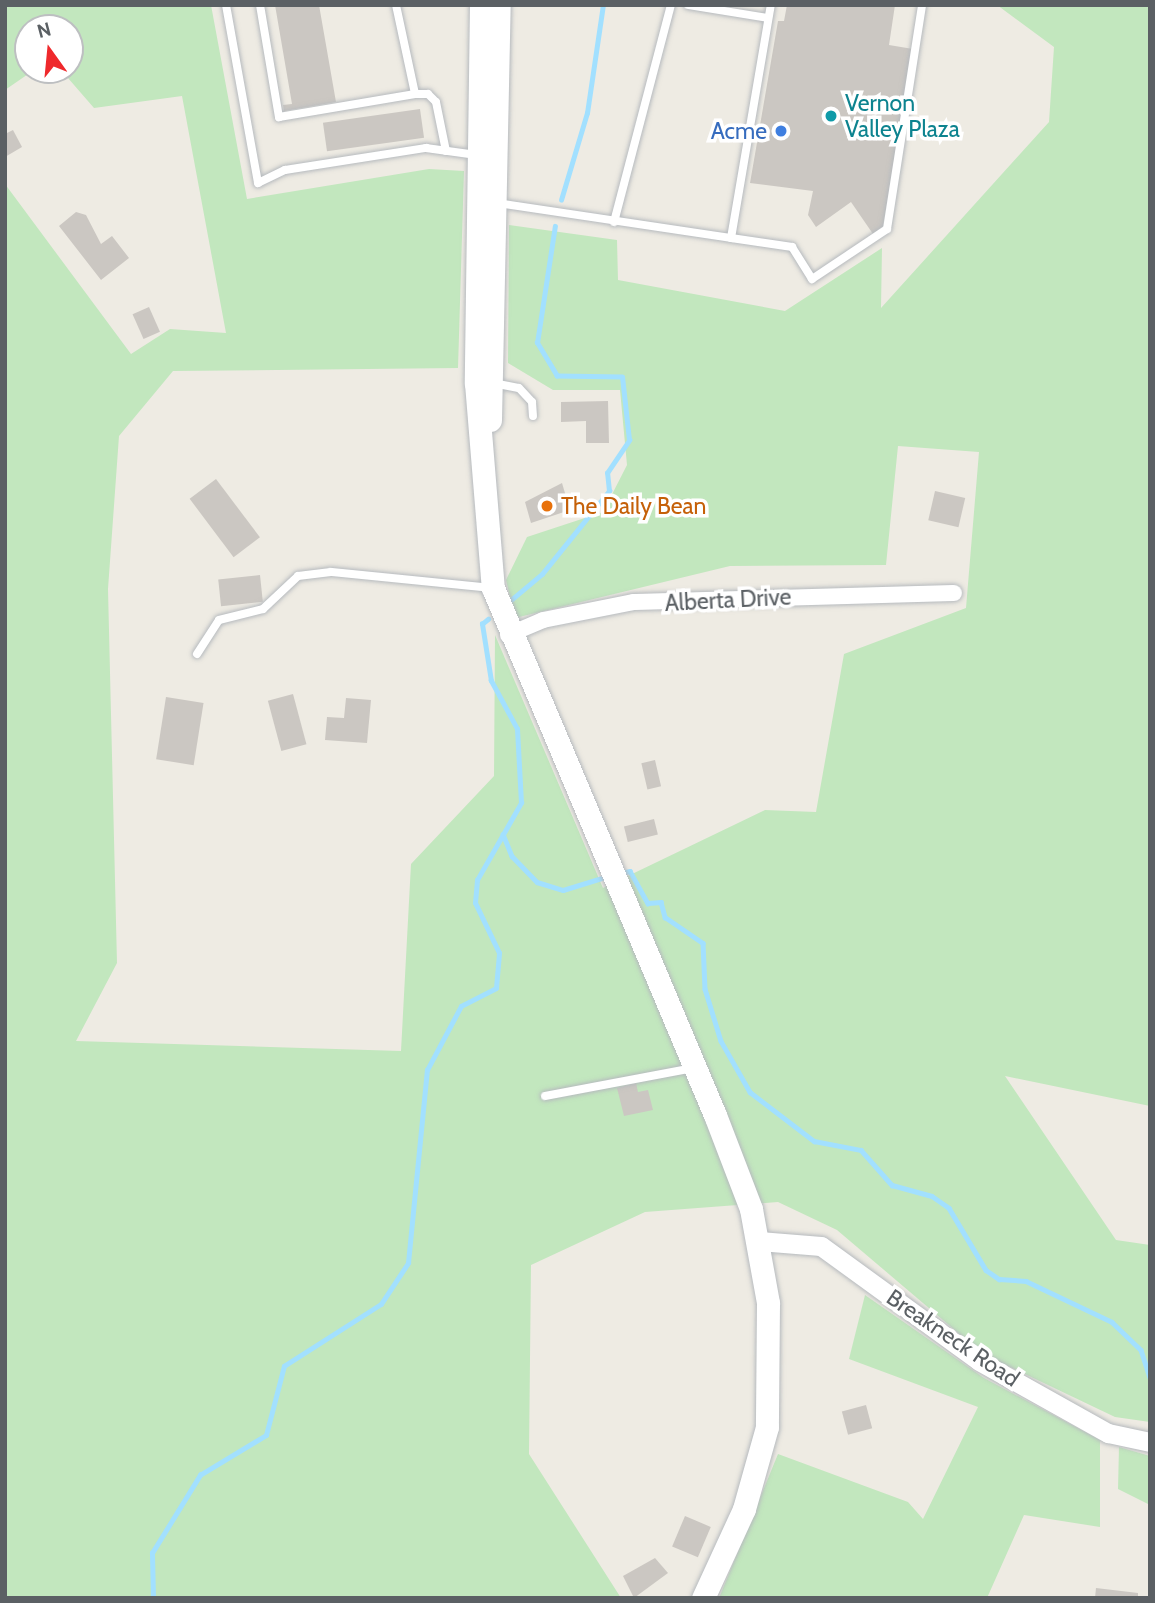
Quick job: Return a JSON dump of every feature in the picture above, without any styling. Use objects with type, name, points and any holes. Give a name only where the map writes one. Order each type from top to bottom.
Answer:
[{"type":"main road","points":[[481,5],[479,156],[485,383],[484,507],[493,588],[508,635],[610,876],[696,1067],[751,1209],[759,1241],[770,1341],[767,1427],[744,1509],[703,1598]]},
{"type":"main road","points":[[485,383],[498,204],[499,5]]},
{"type":"street","name":"Alberta Drive","points":[[508,635],[556,617],[634,602],[954,593]]},
{"type":"street","name":"Breakneck Road","points":[[759,1241],[821,1246],[979,1361],[1108,1433],[1150,1442]]},
{"type":"lane","points":[[226,5],[258,183],[285,170],[426,148],[479,156]]},
{"type":"lane","points":[[260,5],[279,117],[415,94],[436,102],[446,151]]},
{"type":"lane","points":[[396,5],[415,94]]},
{"type":"lane","points":[[614,222],[671,5]]},
{"type":"lane","points":[[688,5],[768,18]]},
{"type":"lane","points":[[731,238],[771,5]]},
{"type":"lane","points":[[498,204],[792,247],[812,279],[887,229],[922,5]]},
{"type":"lane","points":[[485,383],[519,388],[532,402],[533,416]]},
{"type":"lane","points":[[197,654],[219,620],[263,608],[298,576],[331,572],[493,588]]},
{"type":"lane","points":[[545,1096],[696,1067]]},
{"type":"green space","points":[[5,5],[211,5],[247,199],[429,169],[464,171],[458,368],[173,371],[119,436],[108,589],[117,963],[76,1041],[401,1051],[411,864],[494,776],[495,635],[603,888],[765,810],[816,812],[844,654],[966,608],[979,452],[898,446],[886,565],[730,566],[515,618],[506,580],[527,537],[603,512],[627,465],[620,390],[553,390],[508,363],[509,225],[617,240],[618,280],[785,311],[882,248],[881,308],[1049,122],[1054,47],[997,5],[1150,5],[1150,1106],[1005,1076],[1116,1240],[1150,1245],[1150,1422],[1115,1417],[983,1354],[837,1230],[778,1202],[645,1212],[531,1265],[529,1454],[621,1598],[5,1598],[5,184],[131,354],[170,329],[226,333],[182,96],[94,108],[73,84],[84,84],[84,14],[14,14],[14,84],[5,90]]},
{"type":"green space","points":[[865,1295],[984,1378],[1100,1440],[1100,1527],[1024,1515],[987,1598],[719,1598],[778,1454],[908,1502],[923,1519],[978,1407],[849,1359]]},
{"type":"green space","points":[[1119,1447],[1150,1456],[1150,1505],[1118,1489]]},
{"type":"building","points":[[275,5],[319,5],[336,102],[284,111],[283,105],[292,104]]},
{"type":"building","name":"Vernon Valley Plaza","points":[[787,5],[895,5],[889,45],[913,49],[883,226],[873,234],[851,202],[816,227],[808,215],[813,191],[750,183],[778,21],[784,21]]},
{"type":"building","points":[[420,109],[424,138],[327,151],[323,123]]},
{"type":"building","points":[[13,130],[22,147],[5,157],[5,134]]},
{"type":"building","points":[[76,212],[86,215],[101,244],[112,236],[129,258],[101,280],[59,226]]},
{"type":"building","points":[[149,307],[160,332],[144,339],[133,314]]},
{"type":"building","points":[[608,401],[609,443],[586,443],[586,421],[561,422],[561,402]]},
{"type":"building","points":[[216,479],[260,537],[234,557],[190,499]]},
{"type":"building","name":"The Daily Bean","points":[[562,483],[570,510],[531,523],[525,502]]},
{"type":"building","points":[[935,491],[965,498],[958,527],[928,520]]},
{"type":"building","points":[[260,575],[263,602],[221,606],[218,579]]},
{"type":"building","points":[[293,694],[306,744],[281,751],[268,701]]},
{"type":"building","points":[[166,697],[204,703],[194,765],[156,759]]},
{"type":"building","points":[[346,698],[371,700],[367,743],[325,740],[327,717],[344,718]]},
{"type":"building","points":[[655,760],[661,786],[647,789],[641,763]]},
{"type":"building","points":[[654,819],[658,835],[628,842],[624,826]]},
{"type":"building","points":[[636,1083],[638,1092],[648,1090],[653,1110],[624,1116],[617,1088]]},
{"type":"building","points":[[866,1405],[872,1428],[848,1435],[842,1411]]},
{"type":"building","points":[[685,1516],[711,1527],[698,1557],[672,1546]]},
{"type":"building","points":[[655,1558],[668,1573],[634,1598],[623,1576]]},
{"type":"building","points":[[1096,1588],[1138,1593],[1138,1598],[1095,1598]]},
{"type":"waterway","points":[[561,200],[587,113],[603,5]]},
{"type":"waterway","points":[[511,600],[542,574],[609,491],[607,473],[629,440],[622,377],[557,376],[537,343],[555,226]]},
{"type":"waterway","points":[[153,1598],[152,1553],[200,1475],[266,1435],[284,1366],[381,1304],[408,1263],[427,1070],[461,1006],[496,988],[499,953],[475,903],[477,880],[521,803],[517,729],[491,681],[482,624],[488,619]]},
{"type":"waterway","points":[[503,834],[512,856],[537,882],[563,890],[605,877]]},
{"type":"waterway","points":[[620,873],[630,871],[648,903],[661,902],[665,917],[703,943],[705,989],[721,1041],[750,1092],[814,1141],[861,1150],[892,1185],[932,1196],[949,1208],[986,1270],[999,1279],[1026,1281],[1112,1322],[1141,1350],[1150,1377]]},
{"type":"place","name":"Vernon Valley Plaza","points":[[831,116]]},
{"type":"place","name":"Acme","points":[[781,131]]},
{"type":"place","name":"The Daily Bean","points":[[547,506]]}]
